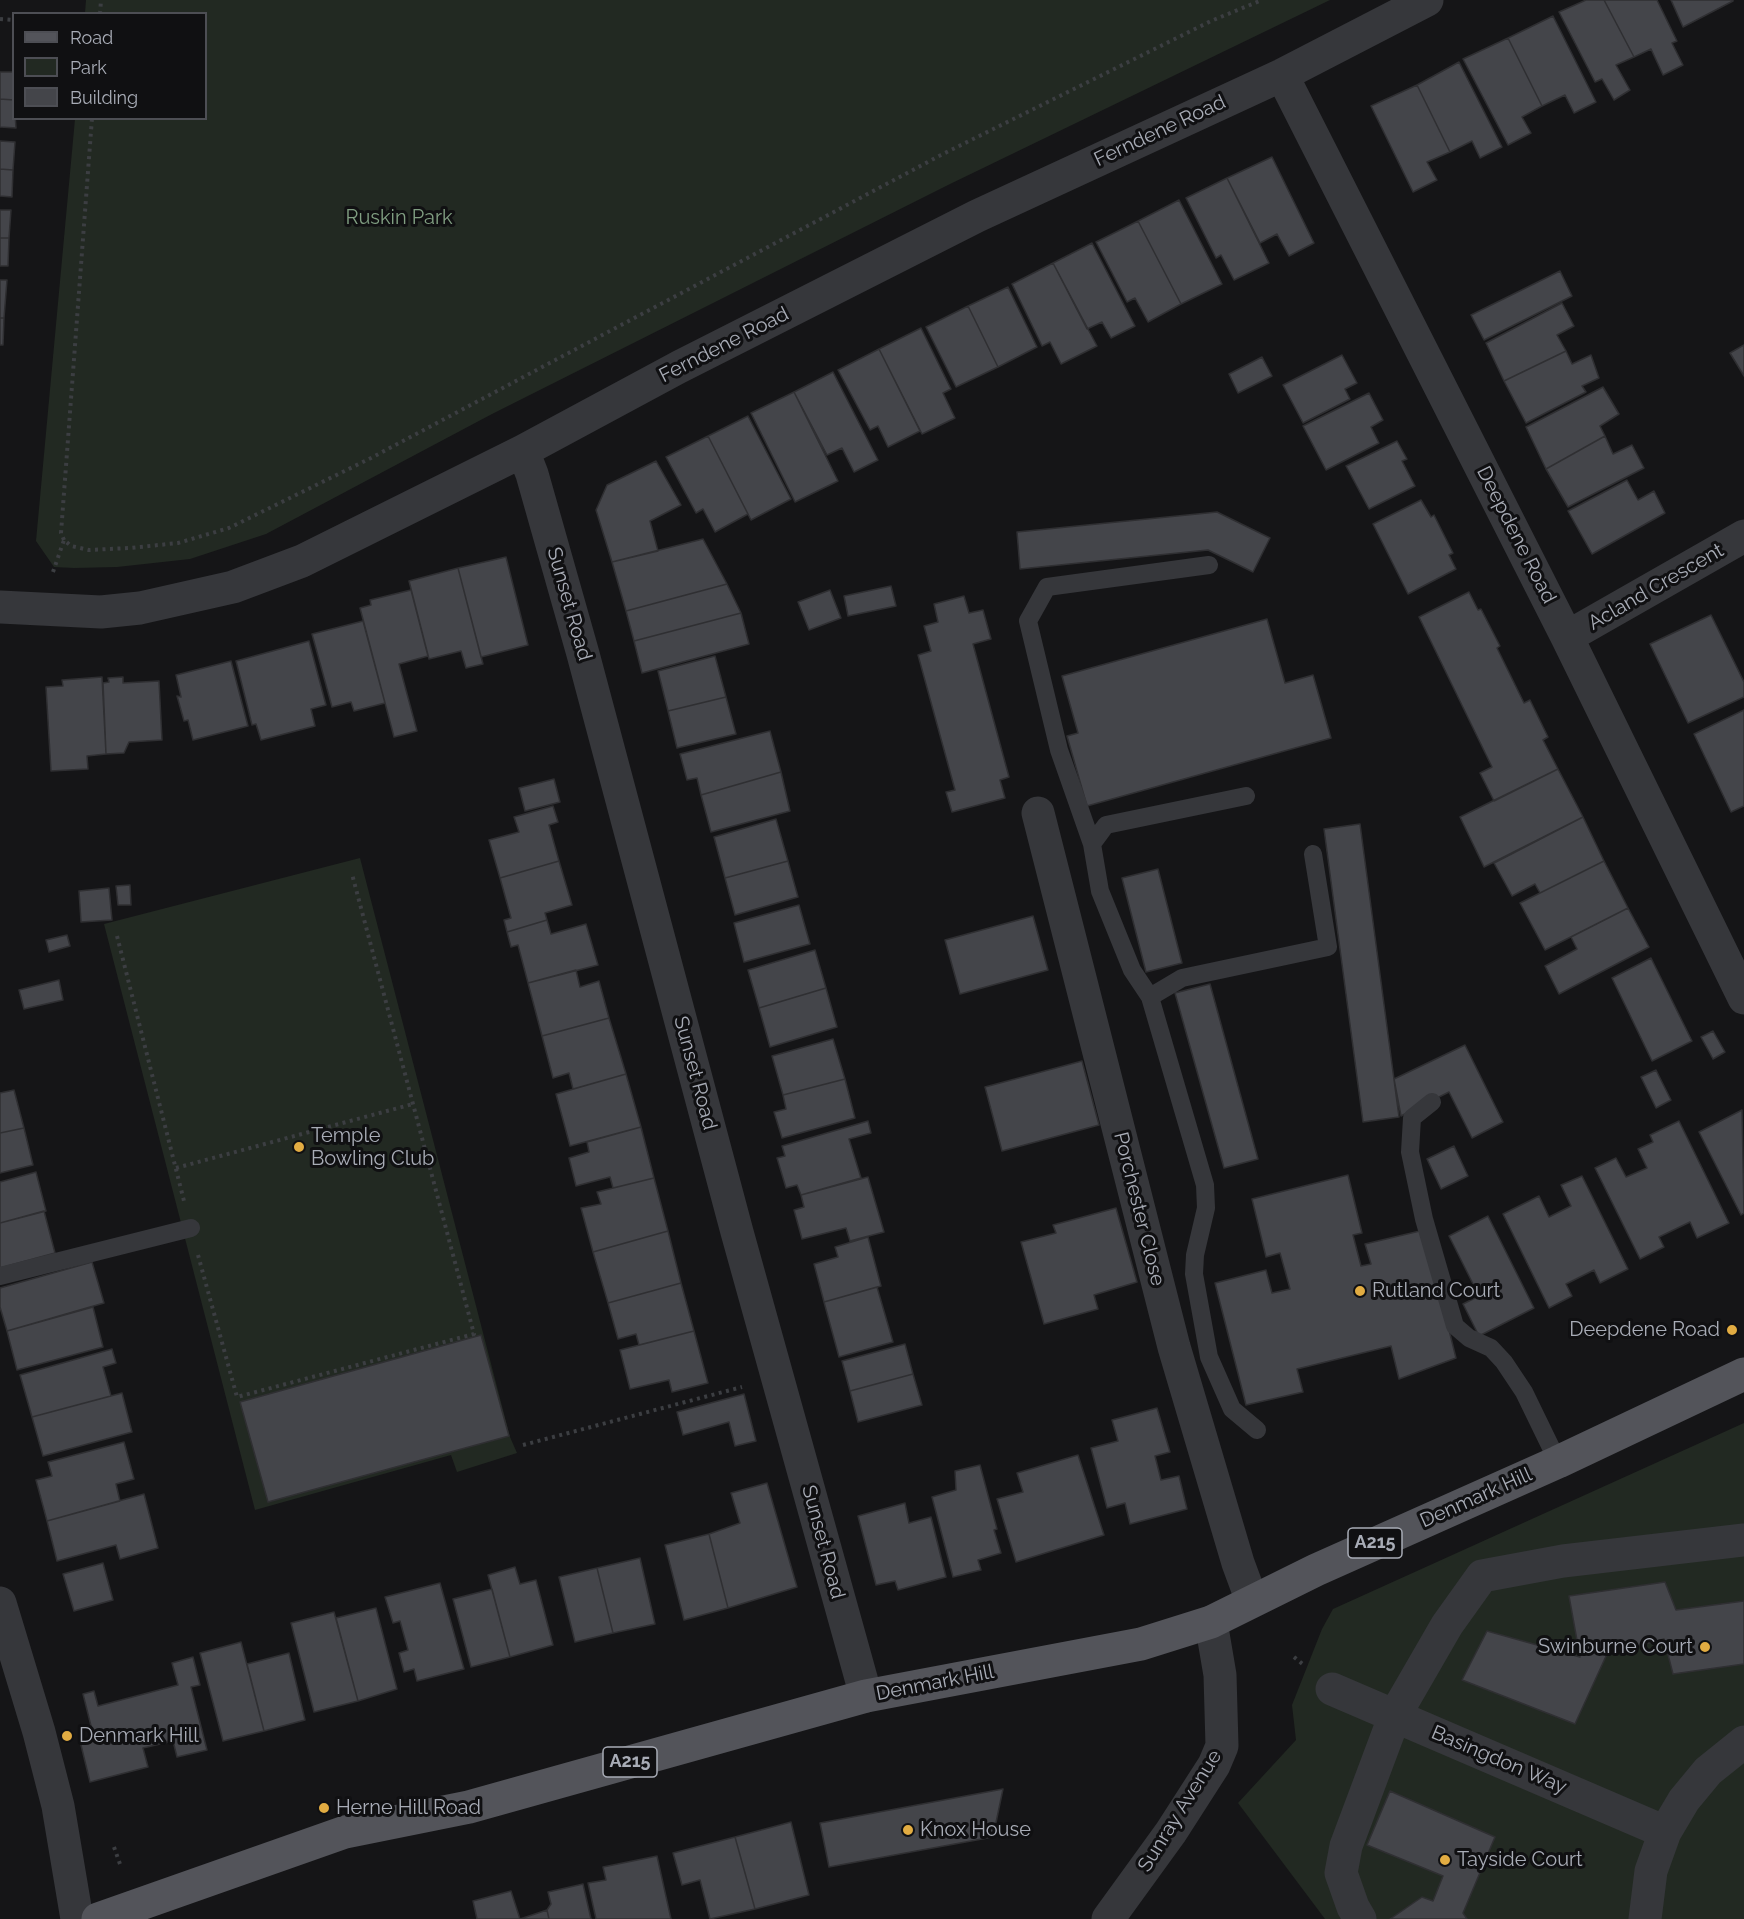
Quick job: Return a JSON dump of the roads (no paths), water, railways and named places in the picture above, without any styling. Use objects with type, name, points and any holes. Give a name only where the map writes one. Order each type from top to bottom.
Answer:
[{"type":"main road","name":"Denmark Hill","points":[[98,1919],[345,1832],[470,1807],[866,1696],[1141,1644],[1211,1622],[1316,1569],[1558,1462],[1744,1374]]},
{"type":"street","name":"Ferndene Road","points":[[0,607],[101,612],[140,608],[233,587],[302,561],[523,451],[680,367],[977,216],[1282,75],[1427,0]]},
{"type":"street","name":"Deepdene Road","points":[[1282,75],[1567,637],[1744,998]]},
{"type":"street","name":"Sunset Road","points":[[523,451],[583,654],[777,1377],[866,1696]]},
{"type":"street","name":"Acland Crescent","points":[[1567,637],[1744,536]]},
{"type":"street","name":"Porchester Close","points":[[1038,813],[1174,1347],[1238,1563],[1252,1601]]},
{"type":"street","points":[[1360,1919],[1353,1907],[1341,1873],[1346,1846],[1395,1715],[1447,1625],[1482,1576],[1563,1561],[1744,1540]]},
{"type":"street","points":[[0,1603],[39,1732],[58,1806],[77,1919]]},
{"type":"street","name":"Sunray Avenue","points":[[1108,1919],[1171,1832],[1214,1765],[1222,1746],[1220,1675],[1211,1622]]},
{"type":"street","name":"Basingdon Way","points":[[1332,1689],[1665,1832]]},
{"type":"street","points":[[1645,1919],[1651,1871],[1665,1832],[1684,1800],[1708,1771],[1744,1742]]},
{"type":"lane","points":[[1209,565],[1047,587],[1028,621],[1059,750],[1092,844],[1100,891],[1132,970],[1150,997],[1205,1185],[1206,1208],[1195,1255],[1194,1274],[1209,1357],[1232,1409],[1257,1430]]},
{"type":"lane","points":[[1092,844],[1106,825],[1246,796]]},
{"type":"lane","points":[[1150,997],[1182,978],[1328,947],[1313,854]]},
{"type":"lane","points":[[1432,1102],[1412,1118],[1410,1152],[1424,1219],[1455,1326],[1470,1338],[1491,1348],[1504,1362],[1524,1392],[1558,1462]]},
{"type":"lane","points":[[0,1276],[191,1228]]},
{"type":"place","name":"Temple Bowling Club","points":[[299,1147]]},
{"type":"place","name":"Rutland Court","points":[[1360,1291]]},
{"type":"place","name":"Deepdene Road","points":[[1732,1330]]},
{"type":"place","name":"Swinburne Court","points":[[1705,1647]]},
{"type":"place","name":"Denmark Hill","points":[[67,1736]]},
{"type":"place","name":"Herne Hill Road","points":[[324,1808]]},
{"type":"place","name":"Knox House","points":[[908,1830]]},
{"type":"place","name":"Tayside Court","points":[[1445,1860]]},
{"type":"park label","name":"Ruskin Park","points":[[399,218]]}]
